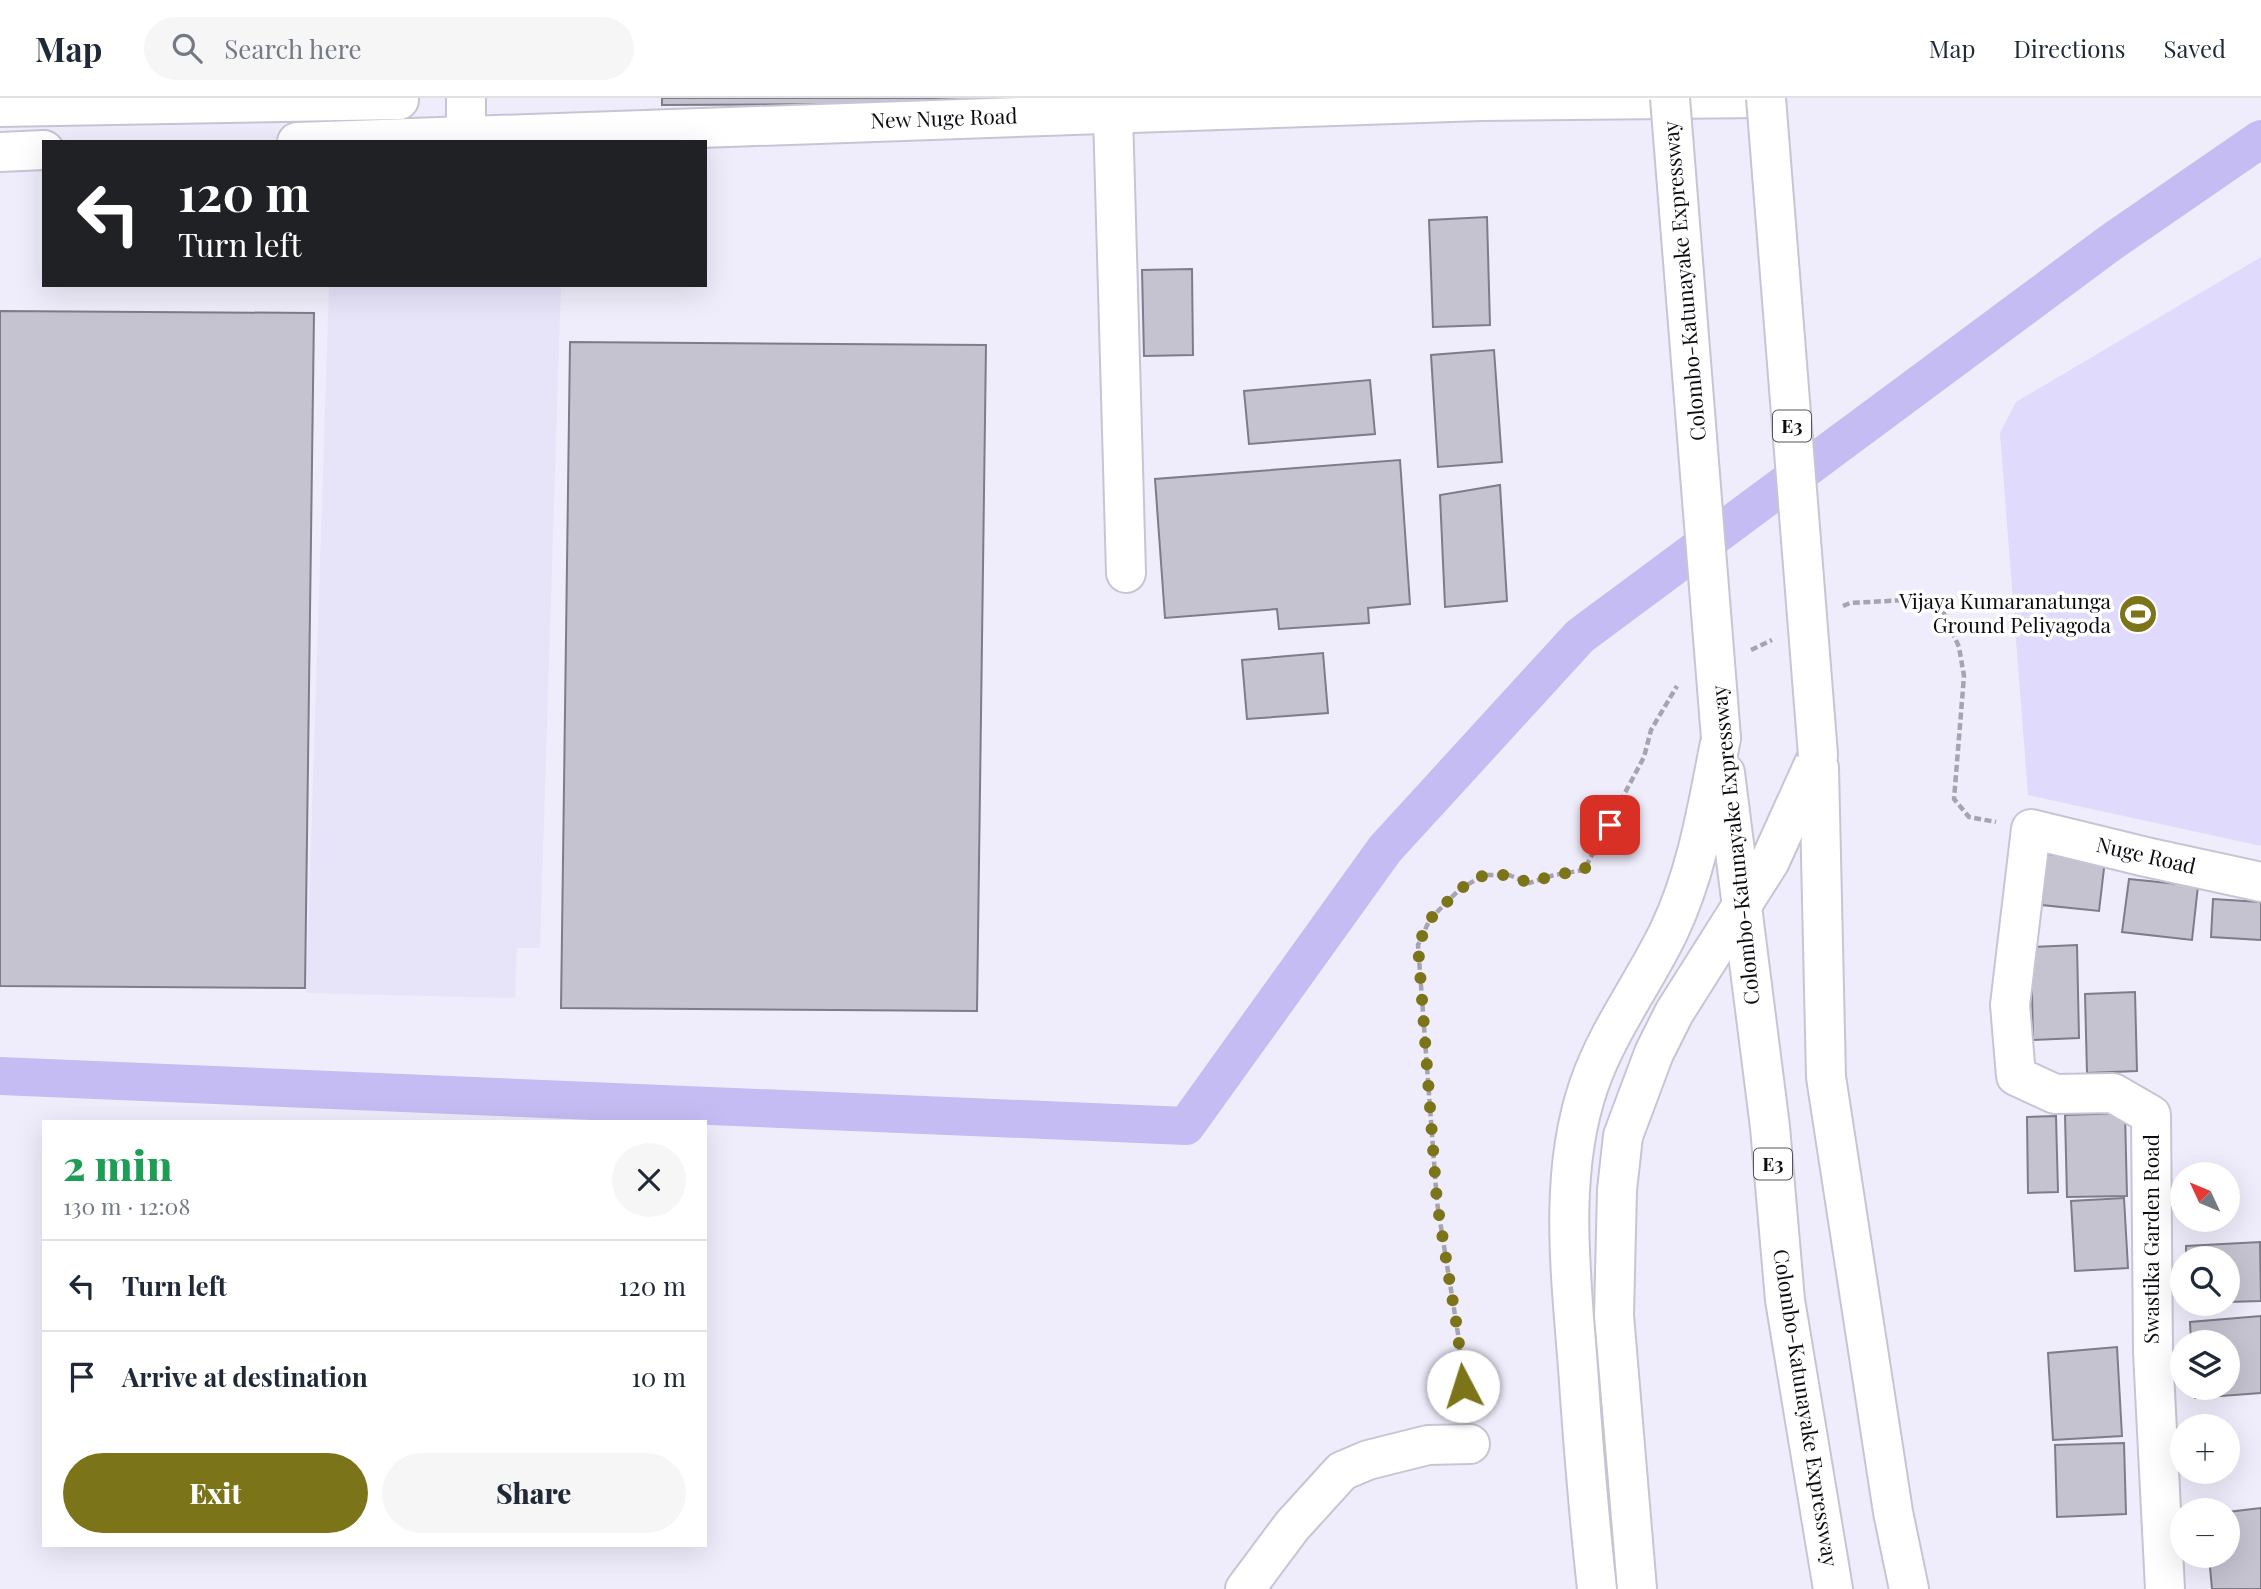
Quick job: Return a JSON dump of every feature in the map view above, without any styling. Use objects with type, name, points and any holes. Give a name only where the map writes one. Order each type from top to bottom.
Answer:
[{"type":"main road","points":[[466,98],[466,136]]},
{"type":"main road","name":"Colombo-Katunayake Expressway","points":[[1670,98],[1721,738],[1770,1126],[1785,1300],[1833,1589]]},
{"type":"main road","name":"New Nuge Road","points":[[348,140],[1481,99],[1760,98]]},
{"type":"main road","name":"E3","points":[[1766,98],[1818,755],[1826,1077],[1893,1512],[1909,1589]]},
{"type":"main road","points":[[0,107],[399,99],[398,138]]},
{"type":"main road","points":[[1113,114],[1126,573]]},
{"type":"main road","points":[[0,152],[42,150]]},
{"type":"main road","points":[[1597,1589],[1572,1296],[1569,1186],[1575,1136],[1589,1085],[1609,1038],[1669,931],[1689,884],[1721,738]]},
{"type":"main road","points":[[1637,1589],[1614,1315],[1617,1190],[1623,1136],[1654,1053],[1674,1013],[1770,861],[1818,755]]},
{"type":"main road","name":"Nuge Road","points":[[2031,829],[2261,882]]},
{"type":"main road","name":"Swastika Garden Road","points":[[2031,829],[2010,1005],[2015,1076],[2055,1094],[2113,1093],[2151,1115],[2153,1352],[2165,1589]]},
{"type":"main road","points":[[1245,1589],[1292,1526],[1342,1471],[1368,1460],[1427,1445],[1470,1444]]},
{"type":"path","points":[[1837,608],[1850,603],[1924,599],[1942,609],[1959,647],[1964,676],[1954,799],[1969,817],[2031,829]]},
{"type":"path","points":[[1470,1444],[1458,1334],[1437,1202],[1418,945],[1430,919],[1460,889],[1484,875],[1509,875],[1529,883],[1584,870],[1644,757],[1651,730]]},
{"type":"shaded area","name":"Vijaya Kumaranatunga Ground Peliyagoda","points":[[2261,257],[2261,846],[2028,795],[2000,433],[2016,402]]},
{"type":"shaded area","points":[[329,287],[561,287],[540,948],[517,948],[515,998],[306,993]]},
{"type":"building","points":[[662,98],[997,98],[997,103],[662,105]]},
{"type":"building","points":[[1487,217],[1490,325],[1433,327],[1429,220]]},
{"type":"building","points":[[1192,269],[1193,355],[1144,356],[1142,270]]},
{"type":"building","points":[[0,311],[314,313],[305,988],[0,986]]},
{"type":"building","points":[[570,342],[986,345],[977,1011],[561,1008]]},
{"type":"building","points":[[1494,350],[1502,462],[1438,467],[1431,355]]},
{"type":"building","points":[[1370,380],[1375,434],[1249,444],[1244,391]]},
{"type":"building","points":[[1400,460],[1410,604],[1368,608],[1369,623],[1279,629],[1277,609],[1165,618],[1155,479]]},
{"type":"building","points":[[1500,485],[1507,601],[1445,607],[1440,495]]},
{"type":"building","points":[[1323,653],[1328,713],[1247,719],[1242,660]]},
{"type":"building","points":[[2047,854],[2105,860],[2099,911],[2042,905]]},
{"type":"building","points":[[2129,879],[2198,886],[2192,940],[2122,932]]},
{"type":"building","points":[[2213,899],[2261,902],[2261,940],[2211,937]]},
{"type":"building","points":[[2077,945],[2079,1038],[2033,1040],[2031,947]]},
{"type":"building","points":[[2135,992],[2137,1071],[2087,1073],[2085,994]]},
{"type":"building","points":[[2125,1113],[2127,1196],[2067,1197],[2065,1115]]},
{"type":"building","points":[[2056,1116],[2058,1192],[2028,1193],[2027,1117]]},
{"type":"building","points":[[2124,1198],[2128,1268],[2075,1271],[2071,1201]]},
{"type":"building","points":[[2260,1242],[2261,1301],[2240,1302],[2240,1246],[2186,1246]]},
{"type":"building","points":[[2261,1316],[2261,1393],[2240,1395],[2240,1330],[2190,1330],[2190,1322]]},
{"type":"building","points":[[2117,1347],[2122,1436],[2053,1440],[2048,1353]]},
{"type":"building","points":[[2124,1443],[2126,1514],[2057,1517],[2055,1445]]},
{"type":"building","points":[[2261,1508],[2261,1589],[2212,1589],[2210,1568],[2240,1568],[2240,1511]]},
{"type":"waterway","points":[[0,1076],[1186,1126],[1385,849],[1580,636],[2110,243],[2261,139]]},
{"type":"place","name":"Vijaya Kumaranatunga Ground Peliyagoda","points":[[2138,614]]},
{"type":"route","points":[[1463,1386],[1458,1334],[1437,1202],[1418,945],[1430,919],[1460,889],[1484,875],[1509,875],[1529,883],[1584,870],[1610,825]]}]
